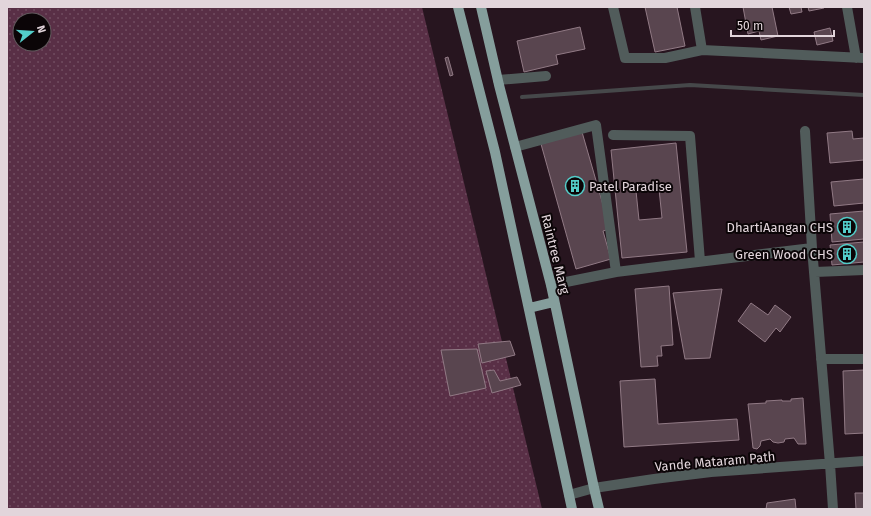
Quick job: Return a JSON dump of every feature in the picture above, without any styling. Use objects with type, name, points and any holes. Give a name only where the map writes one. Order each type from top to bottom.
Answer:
[{"type":"main road","points":[[458,7],[495,152],[572,509]]},
{"type":"main road","name":"Raintree Marg","points":[[481,7],[501,92],[551,285],[599,509]]},
{"type":"main road","points":[[529,308],[554,302]]},
{"type":"street","points":[[612,7],[625,58],[665,58],[702,50],[860,58],[847,7]]},
{"type":"street","points":[[695,7],[702,50]]},
{"type":"street","points":[[498,80],[546,76]]},
{"type":"street","points":[[515,147],[596,125],[616,272]]},
{"type":"street","points":[[805,131],[812,248],[830,464],[832,509]]},
{"type":"street","points":[[613,135],[690,136],[700,261]]},
{"type":"street","points":[[551,285],[616,272],[812,248]]},
{"type":"street","points":[[815,272],[864,270]]},
{"type":"street","points":[[821,359],[864,359]]},
{"type":"street","name":"Vande Mataram Path","points":[[569,495],[594,488],[711,472],[864,461]]},
{"type":"shaded area","points":[[7,7],[422,7],[542,509],[7,509]]},
{"type":"building","points":[[645,7],[677,7],[685,46],[655,52]]},
{"type":"building","points":[[743,7],[772,7],[778,36],[761,40],[759,31],[748,34]]},
{"type":"building","points":[[789,7],[801,7],[802,12],[791,14]]},
{"type":"building","points":[[808,7],[824,7],[824,8],[809,11]]},
{"type":"building","points":[[580,27],[585,49],[556,55],[558,64],[524,72],[517,41]]},
{"type":"building","points":[[830,28],[833,41],[817,45],[814,32]]},
{"type":"building","points":[[448,57],[453,75],[450,76],[445,58]]},
{"type":"building","points":[[852,131],[853,139],[864,138],[864,160],[830,163],[827,133]]},
{"type":"building","name":"Patel Paradise","points":[[582,132],[610,229],[603,231],[611,259],[576,269],[541,144]]},
{"type":"building","points":[[676,143],[687,252],[622,258],[611,150]],"holes":[[[659,189],[662,218],[639,220],[636,191]]]},
{"type":"building","points":[[864,179],[864,203],[834,206],[831,182]]},
{"type":"building","name":"DhartiAangan CHS","points":[[864,211],[864,239],[832,242],[830,214]]},
{"type":"building","name":"Green Wood CHS","points":[[864,242],[864,262],[832,265],[830,245]]},
{"type":"building","points":[[669,286],[673,345],[661,346],[662,356],[657,356],[658,366],[641,367],[635,289]]},
{"type":"building","points":[[722,289],[710,358],[685,359],[673,293]]},
{"type":"building","points":[[751,303],[768,315],[775,305],[791,317],[780,332],[776,328],[765,342],[738,321]]},
{"type":"building","points":[[510,341],[515,355],[482,363],[478,344]]},
{"type":"building","points":[[477,349],[486,388],[450,396],[441,350]]},
{"type":"building","points":[[494,370],[500,381],[517,377],[521,385],[492,393],[486,371]]},
{"type":"building","points":[[864,370],[864,433],[845,434],[843,371]]},
{"type":"building","points":[[655,379],[658,424],[737,419],[739,440],[624,447],[620,381]]},
{"type":"building","points":[[803,398],[806,444],[798,444],[794,438],[785,439],[784,442],[778,443],[773,442],[770,439],[761,441],[760,446],[757,449],[753,448],[748,404],[766,403],[766,401],[791,401],[791,399]]},
{"type":"building","points":[[855,493],[864,493],[864,509],[856,509]]},
{"type":"building","points":[[795,499],[796,509],[766,509],[767,503]]},
{"type":"waterway","points":[[522,97],[690,85],[864,95]]},
{"type":"place","name":"Patel Paradise","points":[[575,186]]},
{"type":"place","name":"DhartiAangan CHS","points":[[847,227]]},
{"type":"place","name":"Green Wood CHS","points":[[847,254]]}]
